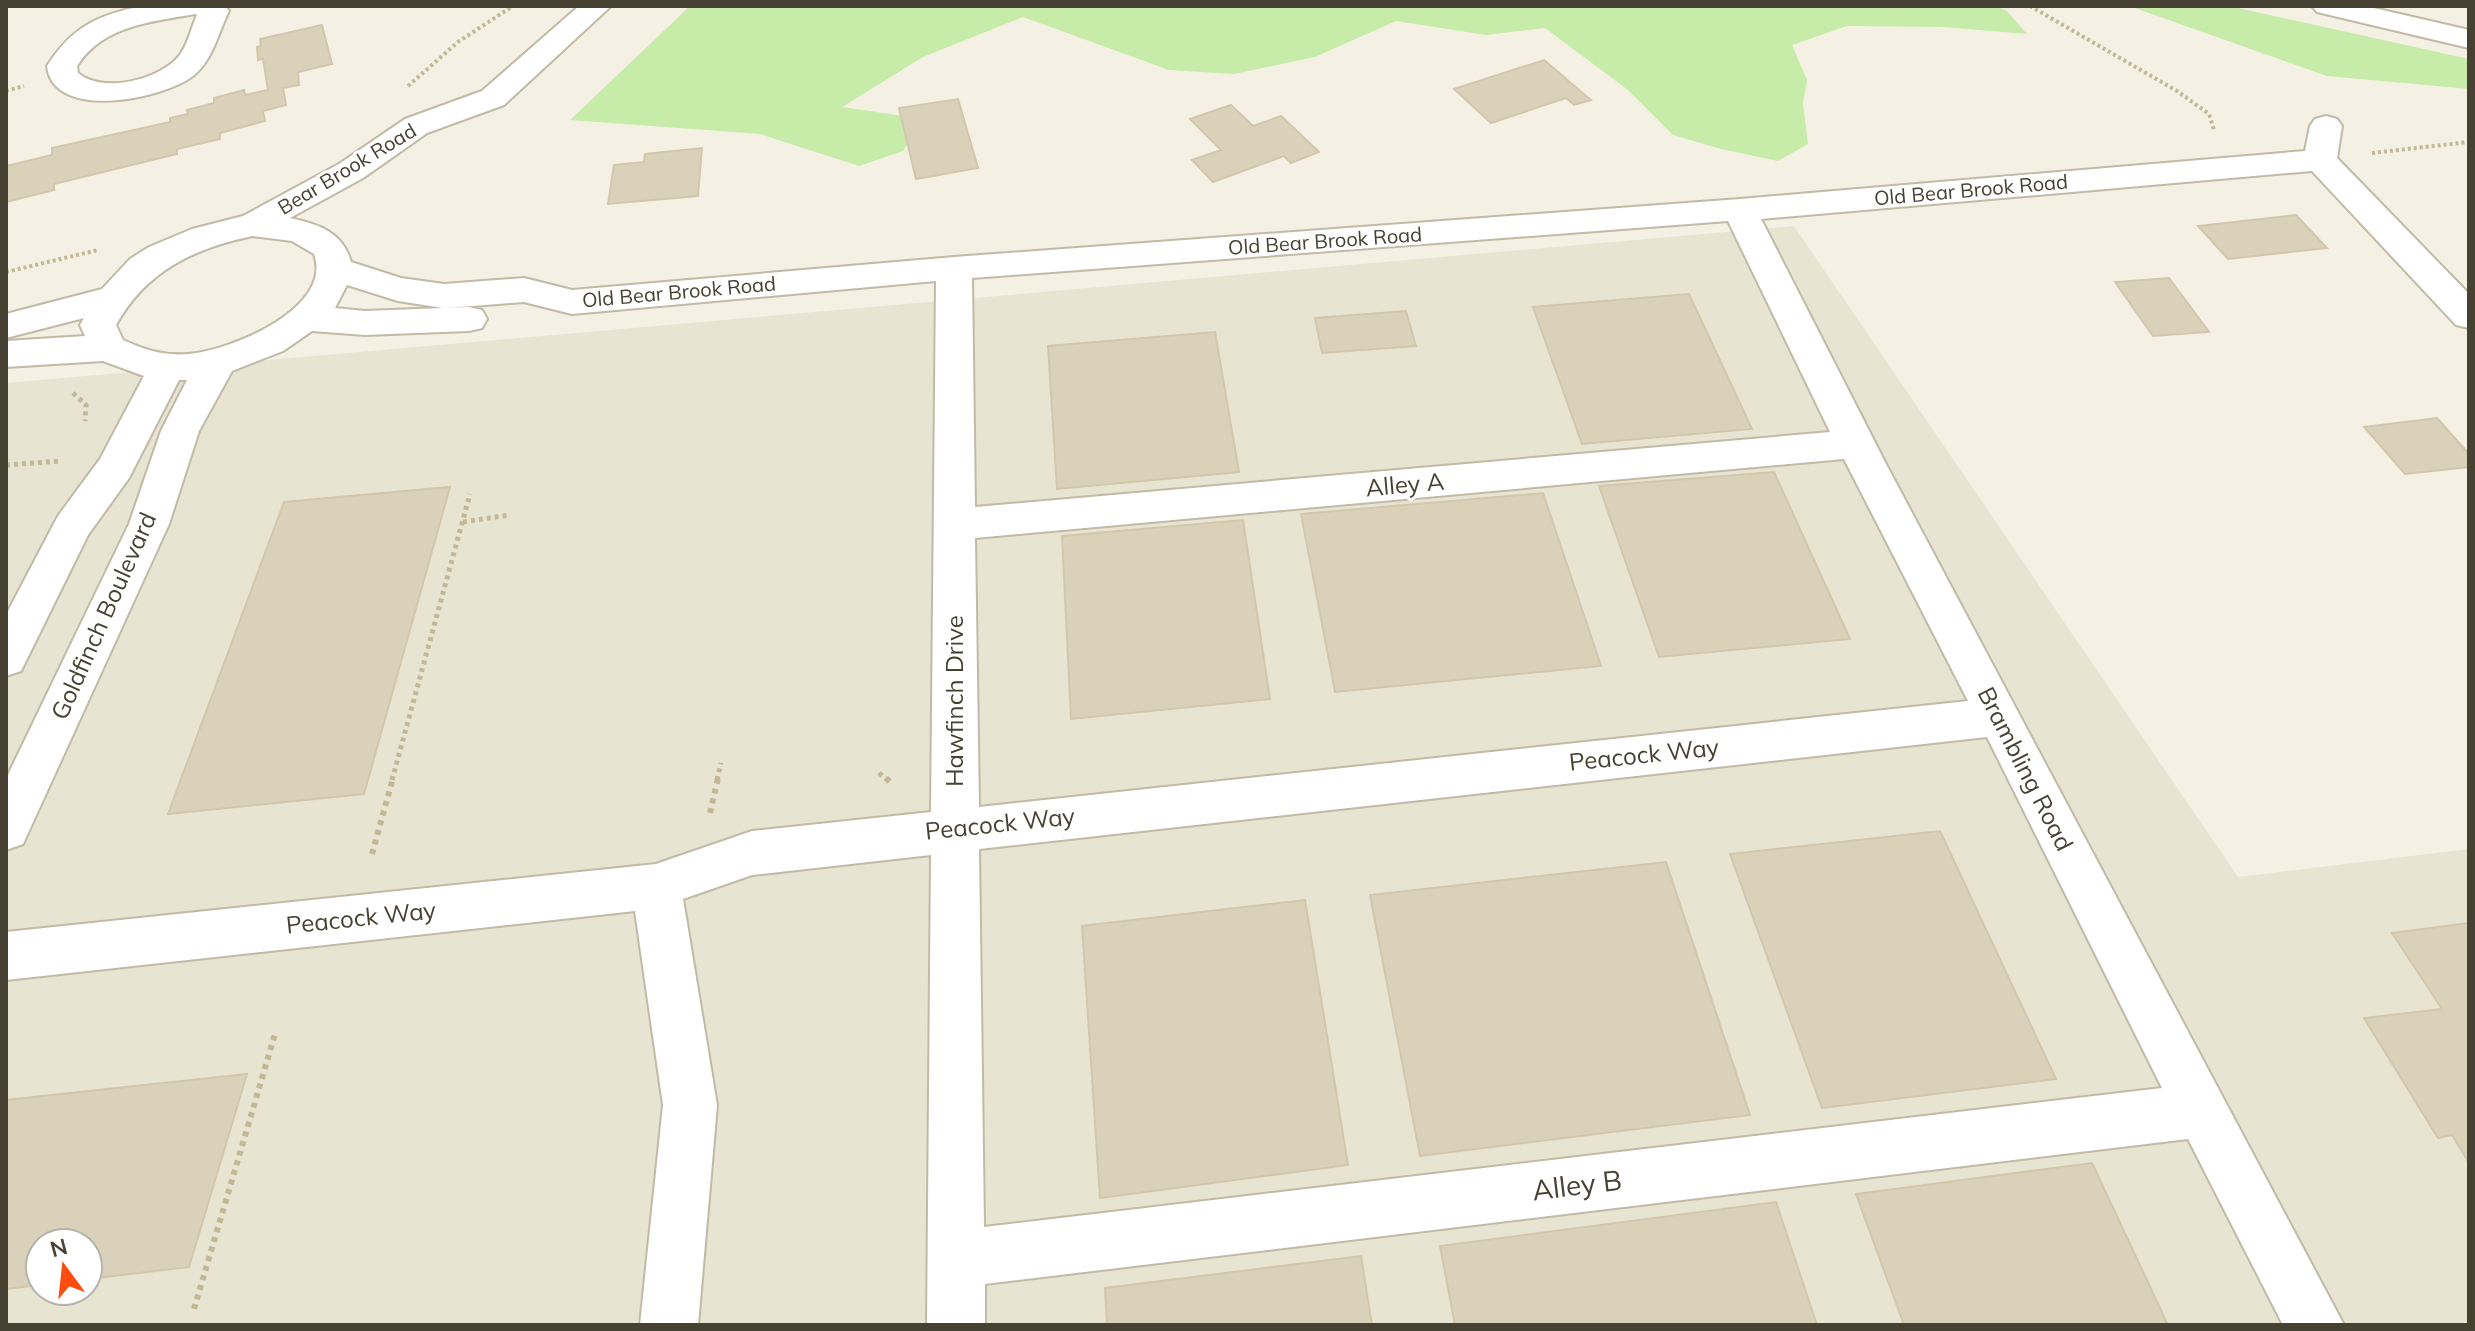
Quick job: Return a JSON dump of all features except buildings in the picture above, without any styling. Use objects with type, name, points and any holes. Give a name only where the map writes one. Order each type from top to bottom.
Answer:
[{"type":"street","points":[[195,6],[214,11],[190,62],[174,75],[152,85],[102,92],[77,87],[65,78],[62,66],[65,58],[86,36],[126,18],[195,6]]},
{"type":"street","name":"Bear Brook Road","points":[[110,299],[130,276],[160,254],[195,238],[253,225],[338,179],[416,126],[493,98],[596,6]]},
{"type":"street","points":[[2327,6],[2469,39]]},
{"type":"street","points":[[2359,14],[2405,12],[2422,6]]},
{"type":"street","points":[[6,354],[108,348],[137,362],[167,367],[220,361],[259,348],[292,329],[322,301],[327,254],[347,208],[476,119],[493,98]]},
{"type":"street","points":[[2326,126],[2320,160],[2469,316]]},
{"type":"street","name":"Old Bear Brook Road","points":[[327,254],[398,289],[444,296],[524,290],[572,302],[954,268],[1740,210],[2320,160]]},
{"type":"street","name":"Brambling Road","points":[[1740,210],[1854,444],[1998,717],[2199,1111],[2315,1325]]},
{"type":"street","name":"Bear Brook Road","points":[[253,225],[290,229],[327,254]]},
{"type":"street","name":"Hawfinch Drive","points":[[954,268],[956,1325]]},
{"type":"street","points":[[6,326],[110,299]]},
{"type":"street","points":[[108,348],[98,325],[110,299]]},
{"type":"street","points":[[304,318],[365,323],[537,316],[572,302]]},
{"type":"street","name":"Goldfinch Boulevard","points":[[6,829],[149,524],[180,431],[202,387],[220,361]]},
{"type":"street","points":[[6,658],[72,527],[115,468],[167,367]]},
{"type":"street","name":"Alley A","points":[[954,524],[1854,444]]},
{"type":"street","name":"Peacock Way","points":[[6,956],[656,886],[752,853],[1998,717]]},
{"type":"street","points":[[656,886],[690,1105],[669,1325]]},
{"type":"street","name":"Alley B","points":[[955,1259],[2199,1111]]},
{"type":"path","points":[[401,93],[437,56],[476,27],[513,6]]},
{"type":"path","points":[[2030,6],[2177,91],[2209,114],[2215,132],[2207,140]]},
{"type":"path","points":[[6,91],[25,86]]},
{"type":"path","points":[[2320,160],[2469,142]]},
{"type":"path","points":[[6,272],[101,249]]},
{"type":"path","points":[[65,390],[77,394],[86,405],[81,433]]},
{"type":"path","points":[[6,465],[67,460]]},
{"type":"path","points":[[372,854],[470,494]]},
{"type":"path","points":[[463,522],[509,515]]},
{"type":"path","points":[[710,813],[721,763]]},
{"type":"path","points":[[879,773],[890,782]]},
{"type":"path","points":[[194,1309],[275,1034]]},
{"type":"shaded area","points":[[1794,226],[2238,877],[2469,849],[2469,1325],[6,1325],[6,383]]},
{"type":"green space","points":[[690,6],[1996,6],[2007,11],[2027,34],[1943,27],[1847,26],[1792,45],[1807,80],[1803,103],[1808,144],[1778,161],[1673,135],[1628,90],[1545,28],[1486,35],[1396,21],[1315,57],[1234,74],[1169,70],[1023,17],[923,57],[842,107],[925,119],[903,151],[859,166],[760,134],[570,120]]},
{"type":"green space","points":[[2129,6],[2229,6],[2469,59],[2469,89],[2327,76]]}]
